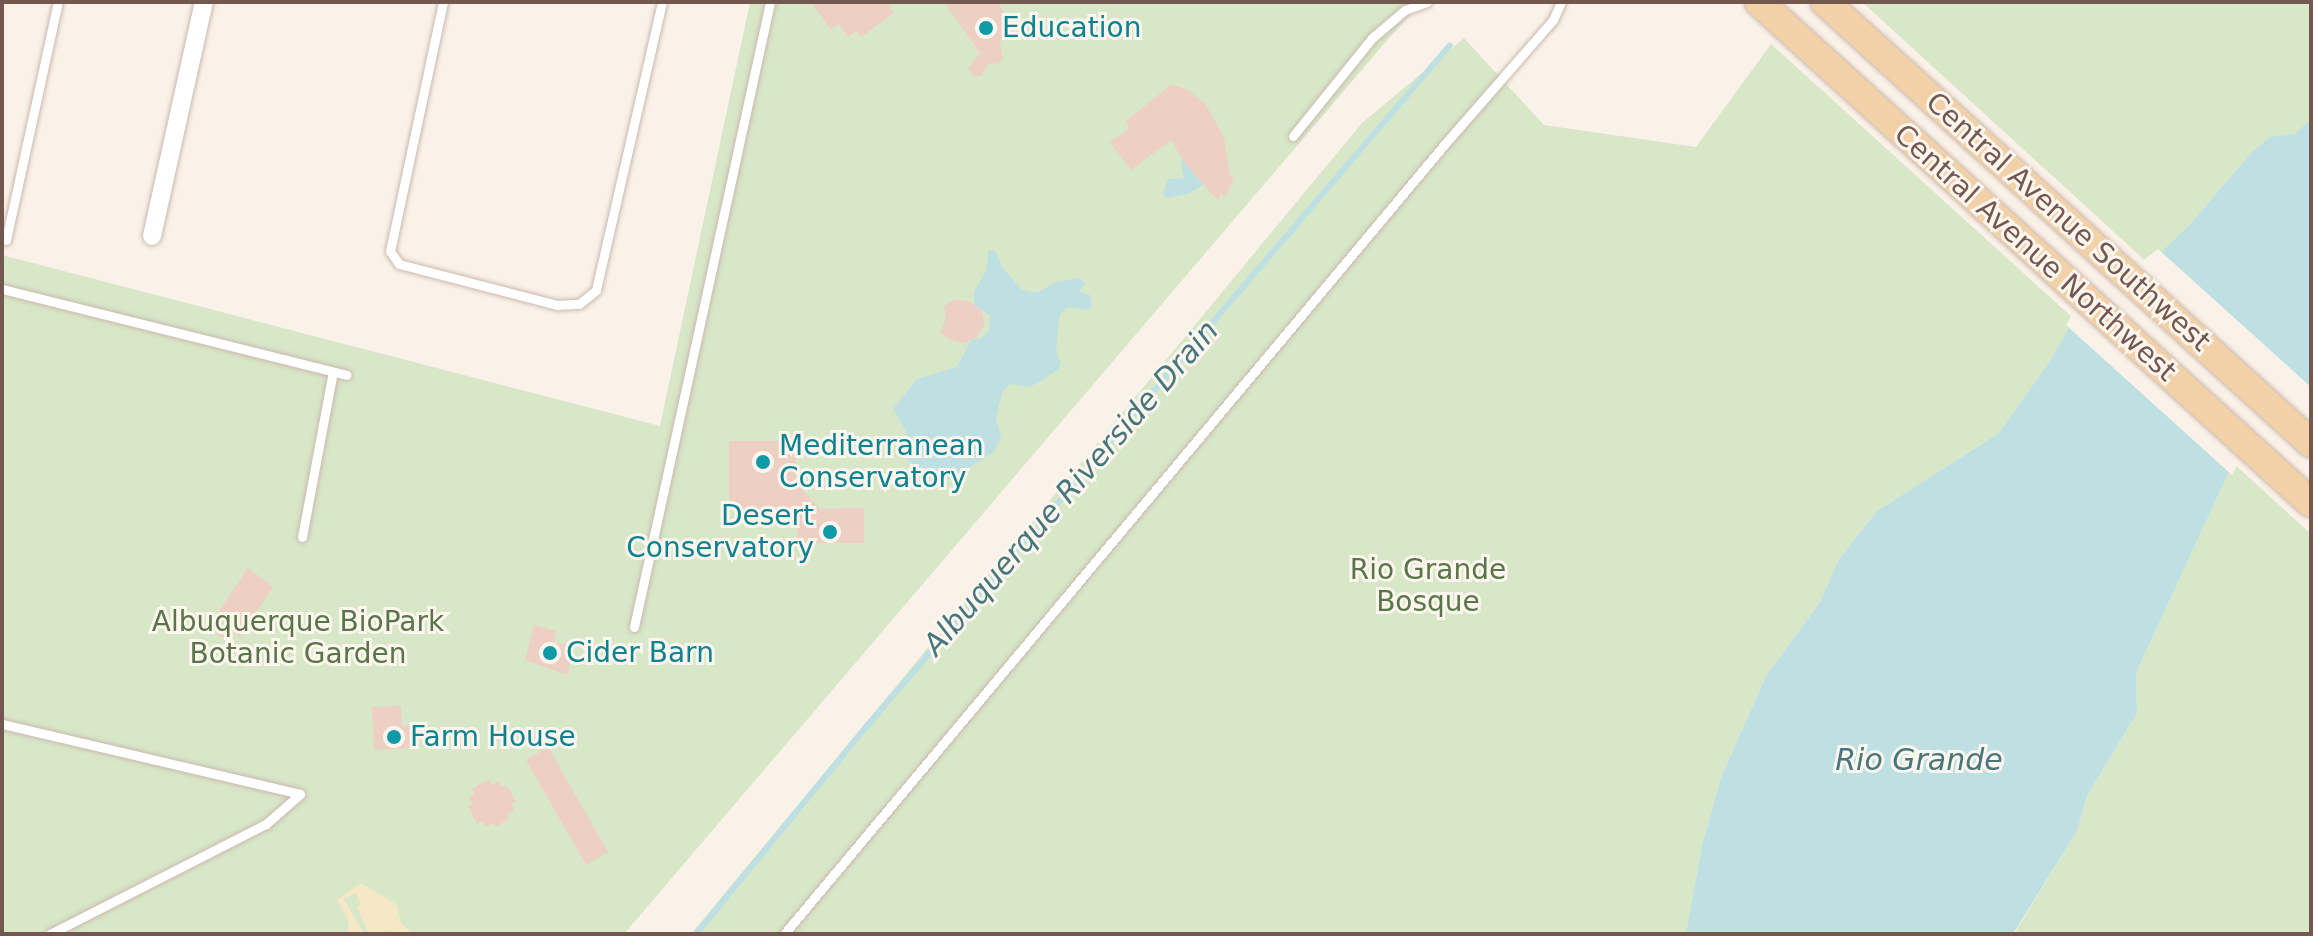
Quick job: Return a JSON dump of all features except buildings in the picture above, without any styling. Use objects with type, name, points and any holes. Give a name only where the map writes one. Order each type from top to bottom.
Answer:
[{"type":"main road","name":"Central Avenue Northwest","points":[[1759,2],[2311,503]]},
{"type":"main road","name":"Central Avenue Southwest","points":[[1825,2],[2311,443]]},
{"type":"street","points":[[152,236],[204,2]]},
{"type":"lane","points":[[6,240],[58,2]]},
{"type":"lane","points":[[443,2],[390,251],[399,264],[557,305],[579,304],[596,290],[662,2]]},
{"type":"lane","points":[[634,627],[770,2]]},
{"type":"lane","points":[[1293,136],[1372,38],[1405,10],[1427,2]]},
{"type":"lane","points":[[784,934],[1443,146],[1548,27],[1561,2]]},
{"type":"lane","points":[[2,289],[346,375]]},
{"type":"lane","points":[[302,537],[333,372]]},
{"type":"lane","points":[[2,724],[300,794],[266,824],[50,934]]},
{"type":"green space","name":"Albuquerque BioPark Botanic Garden","points":[[750,2],[1423,2],[624,934],[2,934],[2,255],[660,426]]},
{"type":"green space","points":[[1862,2],[2311,2],[2311,119],[2294,134],[2251,153],[2192,222],[2149,264]]},
{"type":"green space","name":"Rio Grande Bosque","points":[[1464,38],[1544,125],[1696,147],[1771,44],[2074,319],[2049,362],[1999,433],[1877,511],[1839,559],[1820,602],[1766,676],[1721,777],[1702,845],[1686,934],[691,934],[1362,123]]},
{"type":"green space","points":[[2233,463],[2311,534],[2311,934],[2014,934],[2077,831],[2087,796],[2137,713],[2136,673]]},
{"type":"sand","points":[[361,883],[397,905],[401,923],[413,934],[395,934],[392,930],[369,934],[357,907],[361,905],[356,893],[344,899],[364,934],[348,934],[349,921],[337,900]]},
{"type":"water","name":"Rio Grande","points":[[2311,119],[2311,387],[2233,463],[2136,673],[2137,713],[2087,796],[2077,831],[2013,934],[1686,934],[1702,845],[1721,777],[1766,676],[1820,602],[1839,559],[1877,511],[1999,433],[2049,362],[2074,319],[2149,264],[2192,222],[2251,153],[2270,137],[2294,134]]},
{"type":"water","points":[[1180,157],[1203,185],[1190,193],[1167,198],[1163,194],[1168,179],[1184,178]]},
{"type":"water","points":[[995,250],[1002,267],[1022,290],[1037,293],[1056,282],[1080,278],[1085,283],[1079,292],[1090,295],[1092,305],[1088,310],[1067,307],[1060,314],[1056,351],[1061,363],[1058,369],[1038,383],[1028,387],[1010,384],[1002,392],[996,419],[1001,438],[993,453],[950,479],[938,479],[907,460],[906,431],[893,409],[917,379],[957,367],[971,340],[982,338],[989,331],[990,315],[974,305],[974,292],[987,269],[988,251]]},
{"type":"pier","points":[[2158,249],[2311,387],[2311,392],[2298,401],[2237,465],[2232,475],[2066,325],[2071,316]]},
{"type":"waterway","name":"Albuquerque Riverside Drain","points":[[696,934],[867,726],[1450,45]]},
{"type":"place","name":"Education","points":[[986,28]]},
{"type":"place","name":"Mediterranean Conservatory","points":[[763,462]]},
{"type":"place","name":"Desert Conservatory","points":[[830,532]]},
{"type":"place","name":"Cider Barn","points":[[550,653]]},
{"type":"place","name":"Farm House","points":[[394,737]]}]
